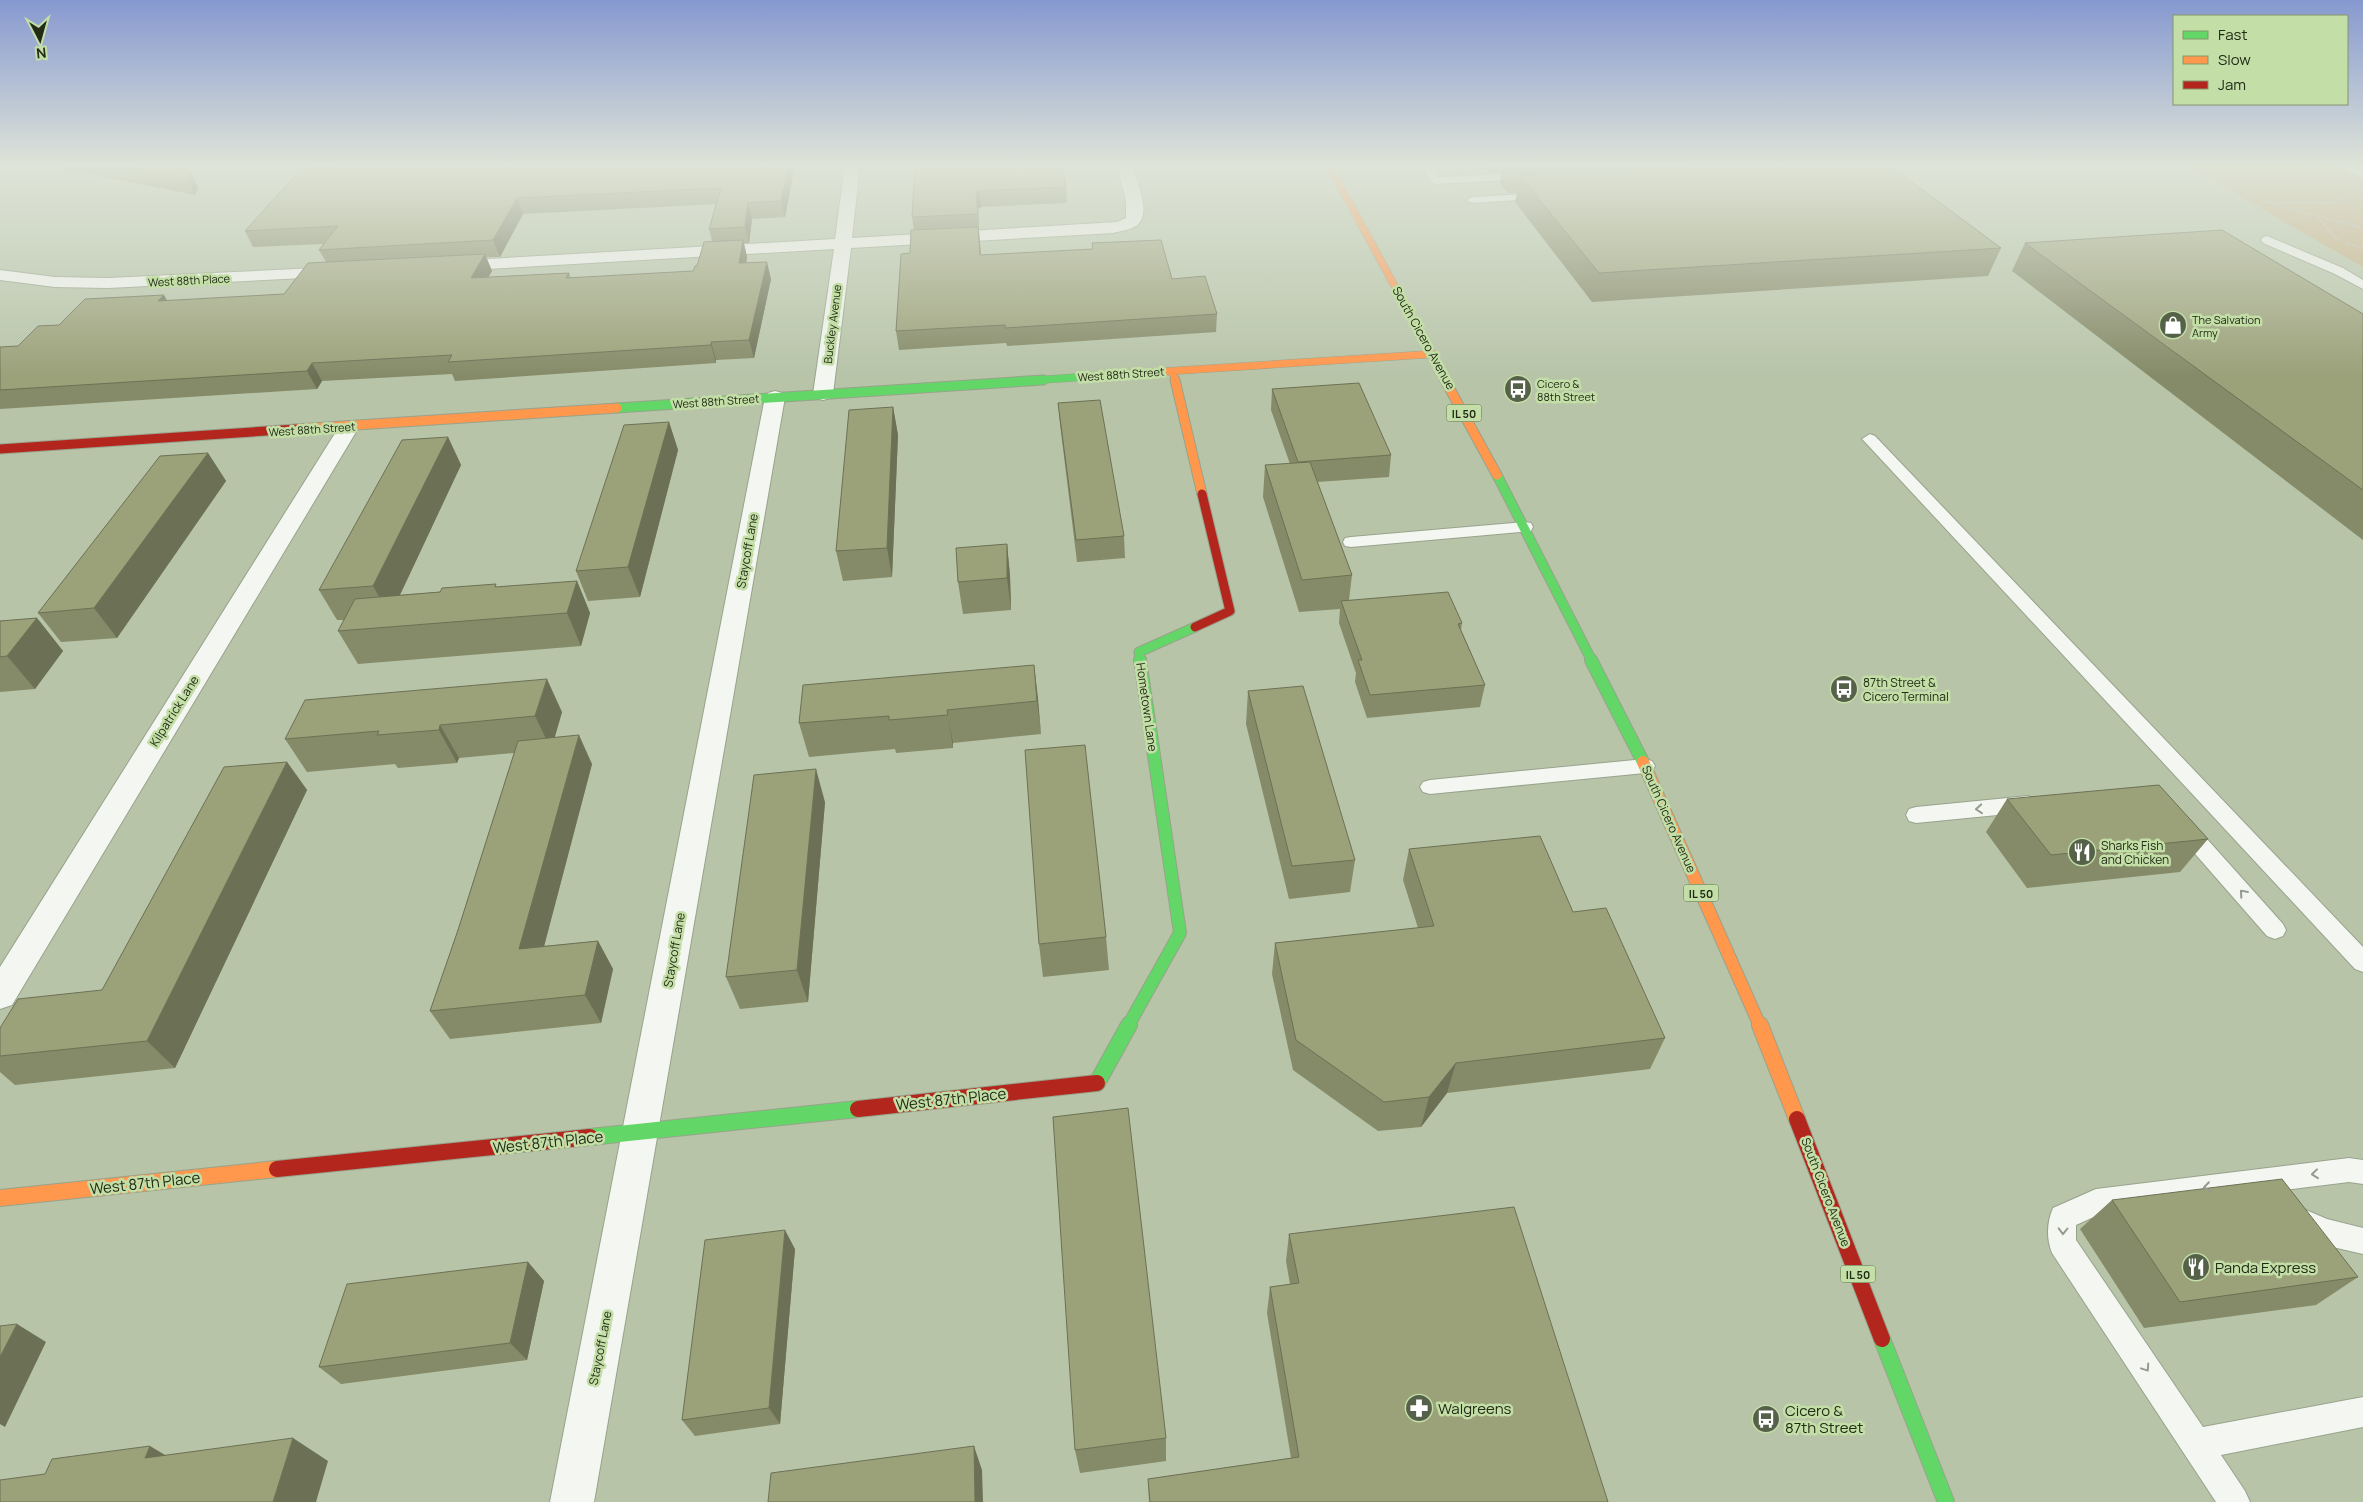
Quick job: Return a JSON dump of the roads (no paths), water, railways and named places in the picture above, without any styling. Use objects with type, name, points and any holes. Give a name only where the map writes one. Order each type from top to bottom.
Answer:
[{"type":"street","name":"Buckley Avenue","points":[[823,394],[843,235]]},
{"type":"street","points":[[433,267],[1006,235]]},
{"type":"street","name":"South Cicero Avenue","points":[[1368,235],[1525,527],[1645,766],[1761,1029],[1946,1502]]},
{"type":"street","name":"West 88th Place","points":[[0,275],[55,282],[108,283],[353,271]]},
{"type":"street","name":"West 88th Street","points":[[0,449],[1433,354]]},
{"type":"street","name":"Hometown Lane","points":[[1096,1084],[1180,934],[1139,652],[1230,611],[1173,371]]},
{"type":"street","name":"Staycoff Lane","points":[[572,1502],[775,397]]},
{"type":"street","name":"Kilpatrick Lane","points":[[0,995],[349,426]]},
{"type":"street","name":"West 87th Place","points":[[0,1198],[1096,1084]]},
{"type":"lane","points":[[2267,240],[2339,271],[2363,285]]},
{"type":"lane","points":[[1870,439],[2363,962]]},
{"type":"lane","points":[[1351,542],[1525,527]]},
{"type":"lane","points":[[1430,787],[1645,766]]},
{"type":"lane","points":[[1916,815],[2044,803]]},
{"type":"lane","points":[[2169,816],[2192,835],[2275,930]]},
{"type":"lane","points":[[2234,1502],[2062,1243],[2063,1217],[2096,1202],[2241,1182],[2349,1170],[2363,1172]]},
{"type":"lane","points":[[2241,1182],[2282,1212],[2324,1232],[2363,1241]]},
{"type":"lane","points":[[2196,1444],[2363,1412]]},
{"type":"place","name":"The Salvation Army","points":[[2173,325]]},
{"type":"place","name":"Cicero & 88th Street","points":[[1518,389]]},
{"type":"place","name":"87th Street & Cicero Terminal","points":[[1844,689]]},
{"type":"place","name":"Sharks Fish and Chicken","points":[[2082,852]]},
{"type":"place","name":"Panda Express","points":[[2196,1267]]},
{"type":"place","name":"Walgreens","points":[[1419,1408]]},
{"type":"place","name":"Cicero & 87th Street","points":[[1766,1419]]}]
